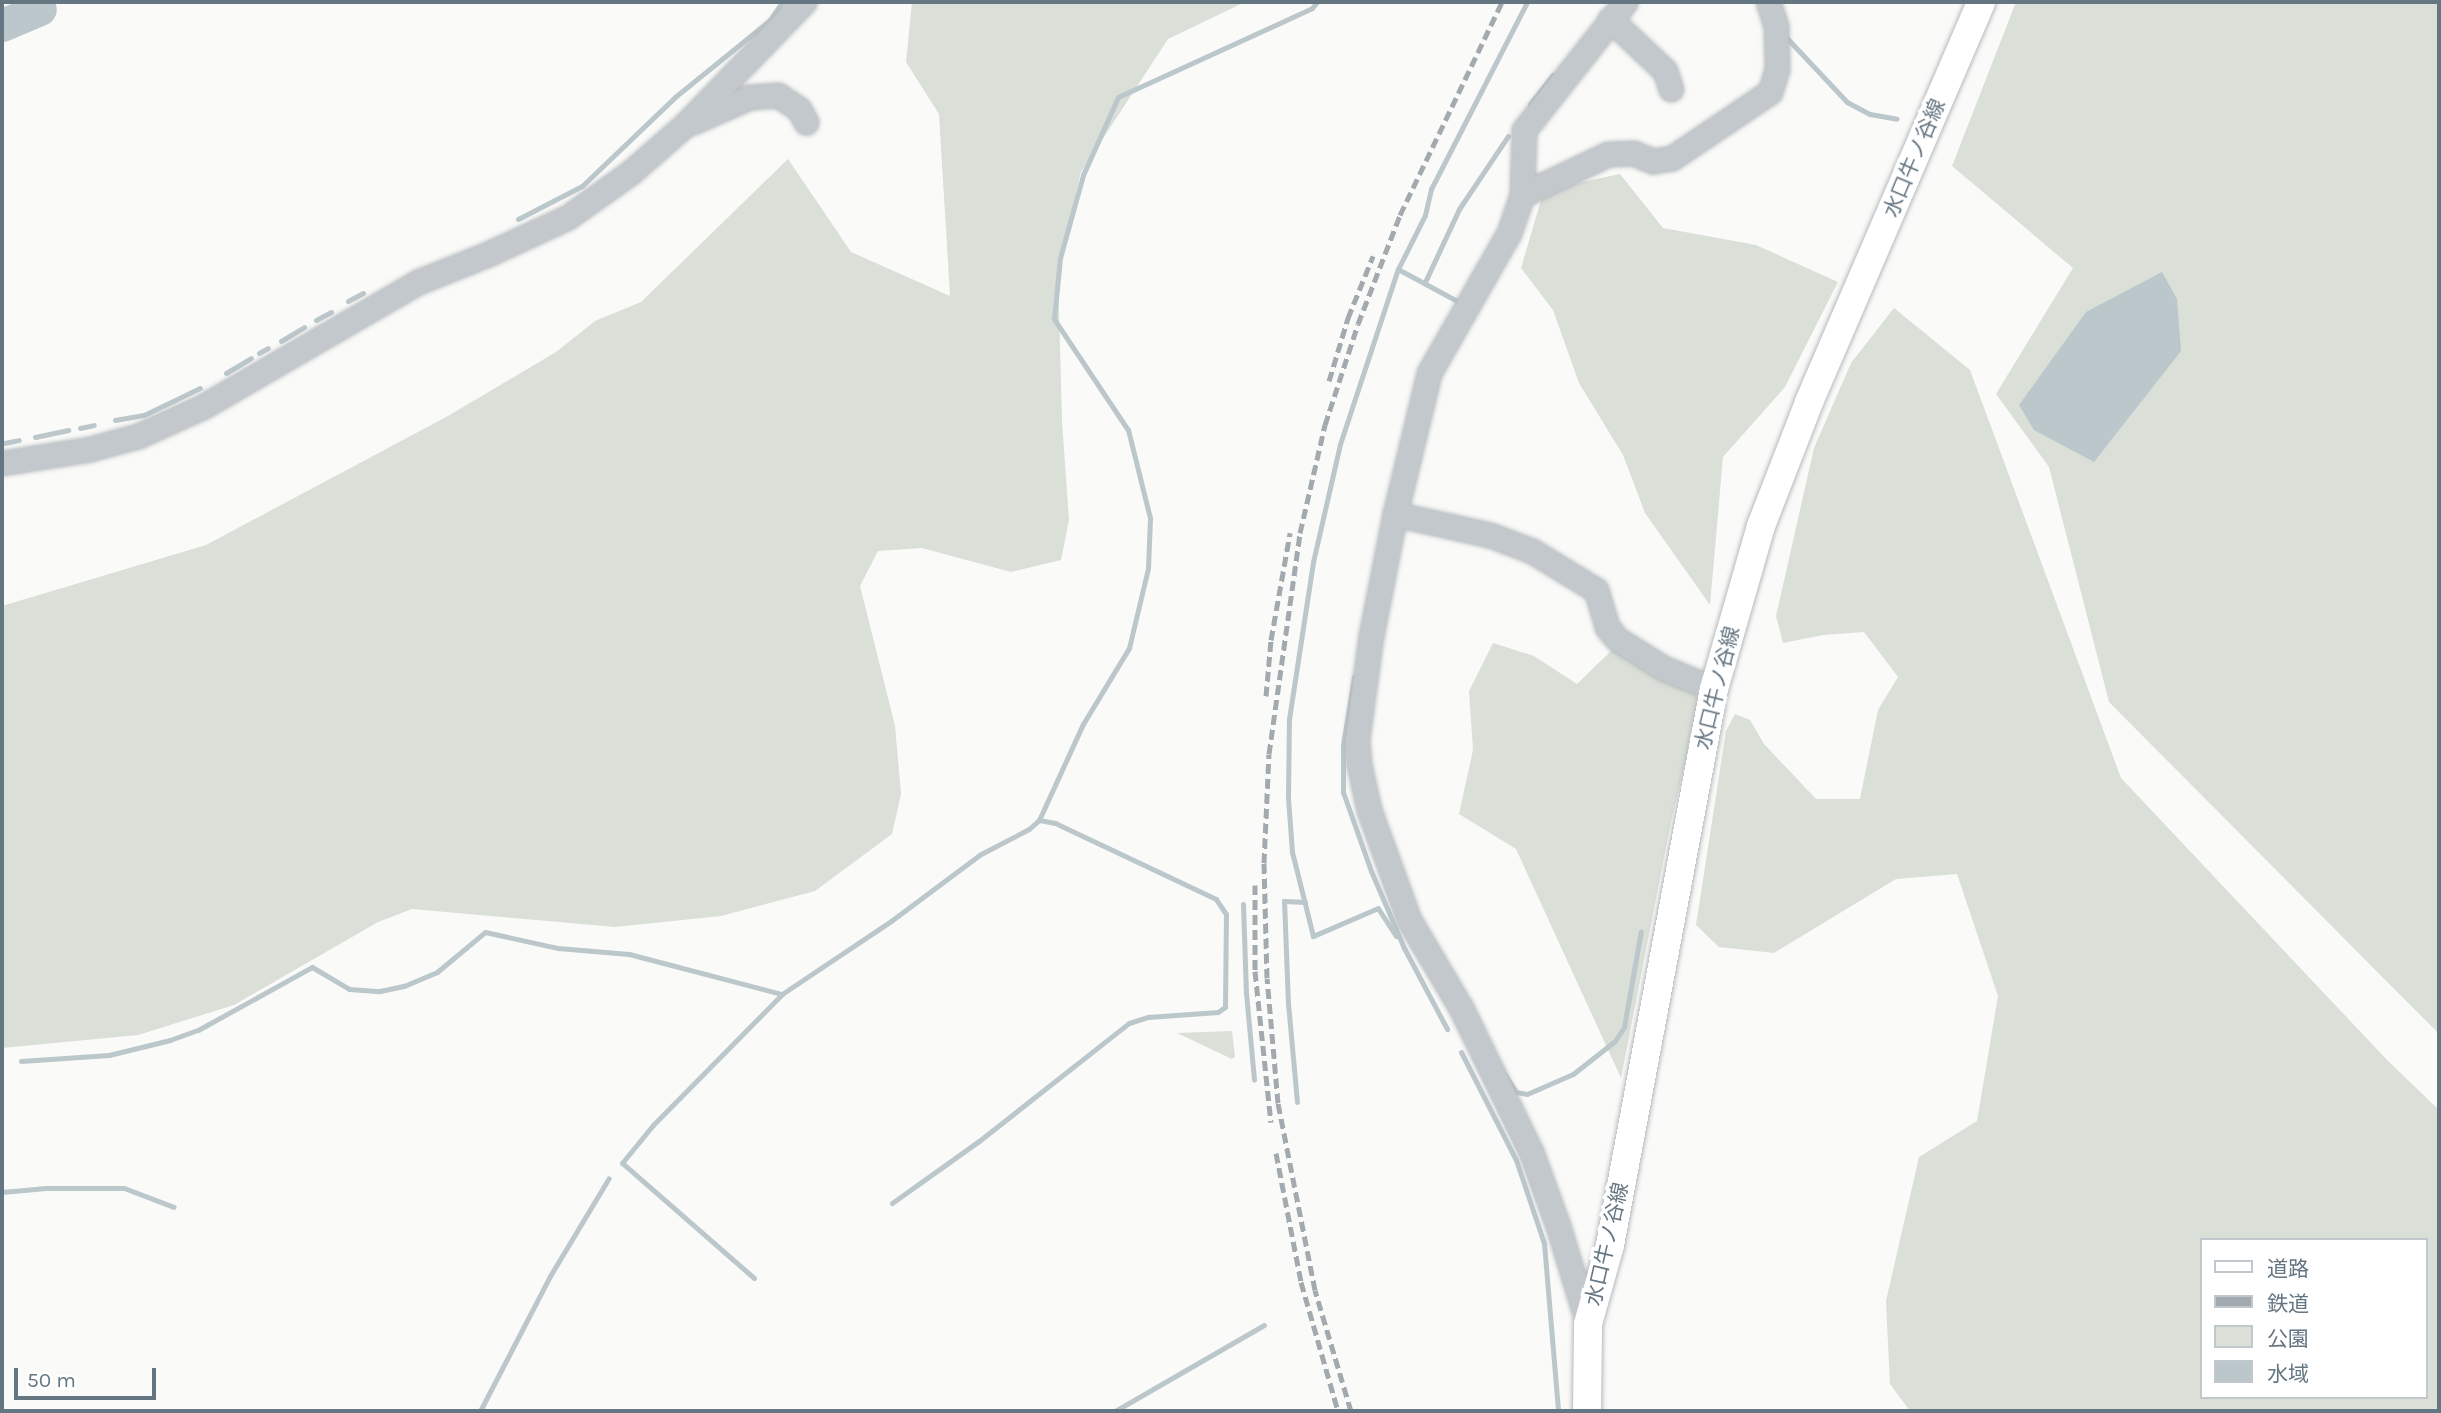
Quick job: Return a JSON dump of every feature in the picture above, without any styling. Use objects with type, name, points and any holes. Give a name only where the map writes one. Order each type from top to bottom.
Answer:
[{"type":"main road","name":"水口牛ノ谷線","points":[[1587,1411],[1588,1324],[1610,1245],[1714,689],[1761,526],[1808,402],[1981,2]]},
{"type":"street","points":[[2,463],[90,449],[138,436],[204,406],[418,282],[488,254],[568,217],[631,172],[686,124],[804,2]]},
{"type":"street","points":[[1521,195],[1608,154],[1633,153],[1653,161],[1672,158],[1769,92],[1777,69],[1776,26],[1768,2]]},
{"type":"street","points":[[1588,1324],[1558,1226],[1531,1152],[1461,1008],[1409,920],[1369,810],[1359,764],[1357,739],[1371,636],[1395,514],[1429,373],[1509,233],[1521,195],[1524,130],[1617,10],[1665,71],[1671,89]]},
{"type":"street","points":[[686,124],[750,97],[778,95],[799,109],[806,122]]},
{"type":"street","points":[[1395,514],[1490,535],[1532,551],[1596,590],[1607,627],[1617,639],[1663,668],[1714,689]]},
{"type":"green space","points":[[912,2],[1245,2],[1168,39],[1081,172],[1058,271],[1062,421],[1069,520],[1061,560],[1011,572],[922,548],[878,551],[860,586],[895,726],[901,794],[892,834],[815,891],[721,916],[615,927],[412,909],[378,922],[234,1005],[138,1035],[2,1048],[2,606],[206,545],[448,416],[556,352],[595,321],[641,302],[788,159],[851,252],[950,296],[939,114],[906,62]]},
{"type":"green space","points":[[2016,2],[2439,2],[2439,1034],[2109,702],[2049,467],[1996,394],[2073,268],[1952,166]]},
{"type":"green space","points":[[1620,174],[1663,228],[1756,245],[1838,282],[1785,387],[1723,457],[1710,605],[1645,513],[1623,455],[1579,383],[1553,310],[1521,268],[1544,190]]},
{"type":"green space","points":[[1894,308],[1970,370],[2121,778],[2388,1061],[2439,1110],[2439,1411],[1910,1411],[1890,1384],[1886,1301],[1919,1157],[1977,1121],[1998,996],[1957,874],[1896,879],[1774,953],[1719,947],[1696,925],[1726,731],[1735,714],[1750,720],[1764,744],[1816,799],[1860,799],[1878,710],[1898,677],[1864,632],[1823,635],[1783,643],[1776,616],[1814,448],[1851,363]]},
{"type":"green space","points":[[1493,643],[1534,656],[1577,684],[1614,648],[1702,690],[1671,822],[1621,1078],[1516,849],[1459,814],[1473,750],[1469,691]]},
{"type":"green space","points":[[1232,1031],[1235,1057],[1232,1059],[1177,1033]]},
{"type":"water","points":[[2162,272],[2177,299],[2181,351],[2094,462],[2034,430],[2019,405],[2086,312]]},
{"type":"waterway","points":[[518,219],[582,186],[675,97],[770,20],[782,2]]},
{"type":"waterway","points":[[754,1278],[622,1163],[653,1125],[782,994],[891,921],[981,854],[1029,829],[1039,820],[1083,724],[1129,648],[1148,568],[1150,518],[1128,430],[1054,319],[1060,258],[1083,175],[1118,97],[1312,8],[1317,2]]},
{"type":"waterway","points":[[1459,302],[1398,269],[1425,215],[1431,189],[1527,2]]},
{"type":"waterway","points":[[2,25],[40,9]]},
{"type":"waterway","points":[[1784,35],[1847,102],[1870,114],[1897,119]]},
{"type":"waterway","points":[[1530,104],[1553,75]]},
{"type":"waterway","points":[[1425,282],[1459,209],[1508,136]]},
{"type":"waterway","points":[[1396,936],[1378,908],[1313,936],[1292,852],[1288,797],[1289,719],[1313,562],[1340,444],[1398,269]]},
{"type":"waterway","points":[[348,301],[363,293]]},
{"type":"waterway","points":[[316,320],[331,312]]},
{"type":"waterway","points":[[281,341],[304,327]]},
{"type":"waterway","points":[[259,353],[268,348]]},
{"type":"waterway","points":[[226,373],[251,358]]},
{"type":"waterway","points":[[115,420],[144,415],[200,388]]},
{"type":"waterway","points":[[80,428],[94,425]]},
{"type":"waterway","points":[[35,437],[68,430]]},
{"type":"waterway","points":[[4,443],[19,440]]},
{"type":"waterway","points":[[1354,677],[1343,745],[1343,792],[1371,871],[1404,948],[1447,1029]]},
{"type":"waterway","points":[[892,1203],[979,1141],[1129,1023],[1148,1017],[1218,1012],[1225,1007],[1226,914],[1216,899],[1055,823],[1039,820]]},
{"type":"waterway","points":[[1297,1102],[1288,1004],[1284,901],[1305,902]]},
{"type":"waterway","points":[[1243,904],[1246,993],[1254,1080]]},
{"type":"waterway","points":[[1505,1075],[1516,1092],[1527,1094],[1573,1074],[1615,1041],[1624,1027],[1641,931]]},
{"type":"waterway","points":[[21,1061],[109,1055],[170,1040],[198,1030],[312,967],[349,989],[380,991],[404,986],[437,972],[485,932],[558,948],[629,954],[782,994]]},
{"type":"waterway","points":[[1461,1052],[1516,1160],[1544,1243],[1558,1411]]},
{"type":"waterway","points":[[480,1411],[550,1276],[609,1178]]},
{"type":"waterway","points":[[2,1192],[46,1188],[124,1188],[174,1207]]},
{"type":"waterway","points":[[1115,1411],[1264,1325]]},
{"type":"railway","points":[[1351,1411],[1315,1290],[1278,1103],[1267,978],[1264,863],[1269,754],[1300,533],[1325,425],[1358,324],[1400,215],[1502,2]]},
{"type":"railway","points":[[1329,381],[1348,318],[1373,256]]},
{"type":"railway","points":[[1266,696],[1271,640],[1290,533]]},
{"type":"railway","points":[[1255,885],[1255,971],[1271,1122]]},
{"type":"railway","points":[[1276,1153],[1301,1282],[1338,1411]]}]
